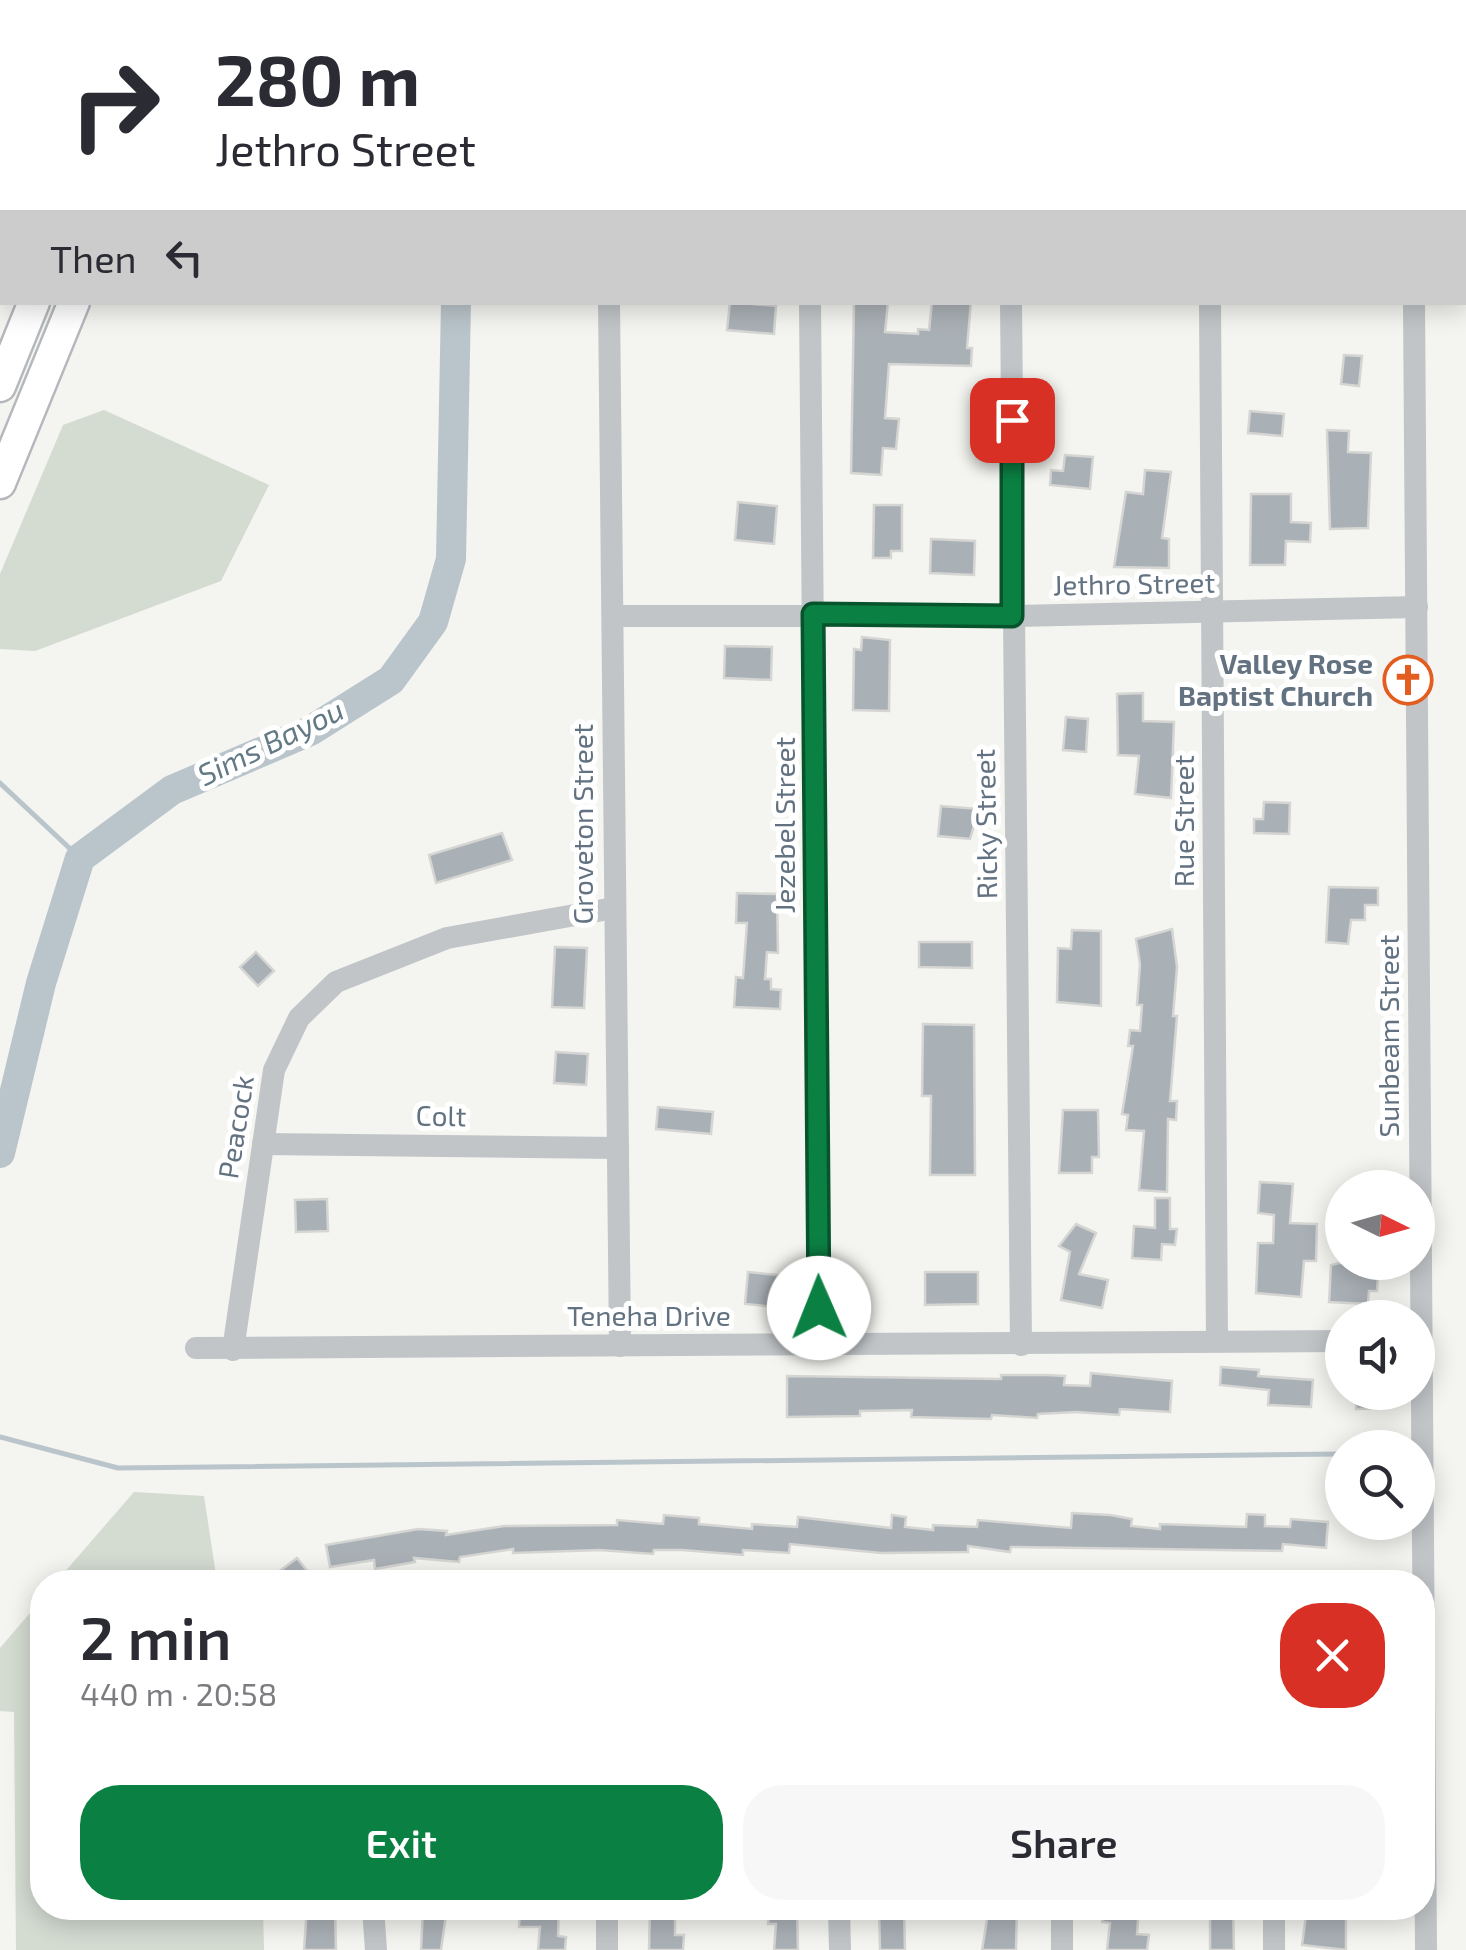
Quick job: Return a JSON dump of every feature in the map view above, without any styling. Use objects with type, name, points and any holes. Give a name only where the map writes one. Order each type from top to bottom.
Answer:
[{"type":"main road","points":[[33,305],[5,376],[46,379]]},
{"type":"main road","points":[[0,484],[73,305]]},
{"type":"street","name":"Groveton Street","points":[[609,305],[620,1346]]},
{"type":"street","name":"Jezebel Street","points":[[810,305],[819,1347]]},
{"type":"street","name":"Ricky Street","points":[[1011,305],[1022,1345]]},
{"type":"street","name":"Rue Street","points":[[1210,305],[1214,580],[1209,613],[1217,1340]]},
{"type":"street","name":"Sunbeam Street","points":[[1414,305],[1420,1300]]},
{"type":"street","name":"Jethro Street","points":[[612,616],[1012,616],[1416,607]]},
{"type":"street","name":"Peacock","points":[[232,1350],[274,1070],[299,1018],[336,982],[446,938],[614,908]]},
{"type":"street","name":"Colt","points":[[264,1144],[618,1148]]},
{"type":"street","name":"Teneha Drive","points":[[196,1348],[1325,1341]]},
{"type":"street","name":"Sunbeam Street","points":[[1421,1410],[1422,1570]]},
{"type":"street","points":[[375,1920],[376,1950]]},
{"type":"street","points":[[607,1920],[607,1950]]},
{"type":"street","points":[[839,1920],[840,1950]]},
{"type":"street","points":[[1062,1920],[1062,1950]]},
{"type":"street","points":[[1274,1920],[1274,1950]]},
{"type":"street","name":"Sunbeam Street","points":[[1426,1920],[1426,1950]]},
{"type":"shaded area","points":[[104,410],[269,485],[221,581],[35,651],[0,649],[0,574],[63,425]]},
{"type":"shaded area","points":[[134,1492],[204,1496],[215,1570],[66,1570]]},
{"type":"shaded area","points":[[30,1613],[30,1920],[263,1920],[264,1950],[16,1950],[14,1712],[0,1711],[0,1648]]},
{"type":"building","points":[[730,305],[776,306],[774,334],[727,330]]},
{"type":"building","points":[[854,305],[888,305],[885,332],[918,334],[918,329],[929,330],[932,305],[971,305],[967,348],[972,348],[971,366],[889,364],[885,418],[899,419],[896,449],[883,448],[881,475],[851,473]]},
{"type":"building","points":[[1344,355],[1362,356],[1359,386],[1341,384]]},
{"type":"building","points":[[1250,411],[1284,414],[1282,436],[1248,433]]},
{"type":"building","points":[[1327,430],[1349,431],[1348,452],[1371,453],[1368,528],[1330,529]]},
{"type":"building","points":[[1065,455],[1093,457],[1090,489],[1050,485],[1051,470],[1063,471]]},
{"type":"building","points":[[1145,470],[1171,472],[1162,538],[1169,539],[1169,568],[1114,567],[1126,492],[1143,494]]},
{"type":"building","points":[[1251,494],[1291,494],[1291,522],[1311,523],[1310,542],[1286,541],[1285,565],[1250,565]]},
{"type":"building","points":[[738,502],[777,506],[774,544],[735,540]]},
{"type":"building","points":[[874,505],[902,505],[902,551],[891,551],[891,558],[873,558]]},
{"type":"building","points":[[931,539],[975,541],[974,575],[930,573]]},
{"type":"building","points":[[862,637],[890,640],[889,711],[853,710],[854,649],[861,650]]},
{"type":"building","points":[[725,646],[772,647],[771,680],[724,678]]},
{"type":"building","points":[[1143,693],[1143,721],[1174,722],[1171,798],[1135,794],[1139,756],[1118,755],[1117,694]]},
{"type":"building","points":[[1066,717],[1088,719],[1086,752],[1063,750]]},
{"type":"building","points":[[1264,802],[1290,803],[1289,834],[1254,833],[1254,819],[1263,819]]},
{"type":"building","points":[[941,806],[979,809],[970,839],[938,836]]},
{"type":"building","points":[[502,833],[512,860],[436,883],[429,855]]},
{"type":"building","points":[[1329,887],[1378,888],[1378,905],[1365,905],[1365,920],[1351,920],[1348,944],[1326,942]]},
{"type":"building","points":[[737,893],[777,894],[778,953],[767,952],[765,979],[771,979],[771,989],[781,990],[780,1009],[734,1007],[736,977],[743,978],[747,923],[736,923]]},
{"type":"building","points":[[1172,929],[1177,967],[1173,1016],[1177,1016],[1170,1101],[1177,1101],[1176,1120],[1168,1119],[1167,1192],[1139,1190],[1144,1131],[1126,1130],[1128,1115],[1122,1114],[1133,1046],[1128,1046],[1130,1030],[1140,1031],[1142,1005],[1137,1005],[1140,964],[1136,939]]},
{"type":"building","points":[[1072,930],[1101,931],[1101,1006],[1057,1002],[1058,948],[1071,949]]},
{"type":"building","points":[[919,942],[972,942],[972,968],[919,967]]},
{"type":"building","points":[[555,947],[587,948],[584,1008],[552,1007]]},
{"type":"building","points":[[256,952],[274,971],[258,986],[240,967]]},
{"type":"building","points":[[923,1024],[974,1025],[975,1175],[930,1175],[931,1096],[922,1096]]},
{"type":"building","points":[[556,1052],[588,1054],[586,1085],[554,1083]]},
{"type":"building","points":[[658,1107],[713,1112],[711,1134],[656,1129]]},
{"type":"building","points":[[1063,1110],[1098,1110],[1099,1157],[1092,1157],[1092,1173],[1059,1173]]},
{"type":"building","points":[[1260,1182],[1293,1184],[1290,1223],[1317,1224],[1316,1261],[1304,1261],[1301,1297],[1256,1293],[1258,1243],[1273,1243],[1274,1215],[1258,1213]]},
{"type":"building","points":[[1155,1198],[1170,1198],[1170,1229],[1177,1229],[1175,1245],[1162,1244],[1161,1260],[1132,1258],[1134,1226],[1155,1228]]},
{"type":"building","points":[[327,1199],[328,1231],[296,1232],[295,1200]]},
{"type":"building","points":[[1076,1224],[1096,1233],[1079,1274],[1108,1280],[1102,1308],[1061,1300],[1070,1252],[1059,1246]]},
{"type":"building","points":[[748,1272],[778,1275],[776,1307],[745,1304]]},
{"type":"building","points":[[925,1272],[978,1272],[978,1304],[925,1305]]},
{"type":"building","points":[[1330,1280],[1378,1280],[1377,1291],[1369,1291],[1368,1300],[1329,1300]]},
{"type":"building","points":[[1221,1367],[1259,1370],[1258,1376],[1313,1380],[1311,1407],[1268,1405],[1269,1390],[1220,1385]]},
{"type":"building","points":[[1091,1373],[1172,1381],[1170,1412],[1120,1409],[1119,1415],[1076,1412],[1038,1414],[1037,1418],[992,1415],[991,1419],[911,1417],[912,1410],[860,1411],[860,1416],[787,1417],[787,1376],[1001,1379],[1001,1375],[1047,1375],[1065,1376],[1064,1385],[1090,1386]]},
{"type":"building","points":[[1072,1513],[1132,1519],[1131,1526],[1160,1529],[1160,1524],[1246,1527],[1247,1514],[1265,1515],[1265,1526],[1290,1527],[1291,1519],[1325,1522],[1327,1540],[1326,1548],[1283,1544],[1282,1551],[1011,1547],[1010,1552],[968,1546],[968,1552],[881,1553],[790,1544],[789,1553],[743,1550],[743,1555],[682,1550],[654,1550],[653,1554],[600,1550],[513,1553],[513,1549],[460,1557],[459,1562],[414,1558],[415,1562],[375,1569],[374,1560],[330,1567],[326,1545],[418,1529],[447,1531],[446,1535],[504,1526],[617,1525],[617,1520],[663,1524],[664,1515],[699,1518],[699,1524],[752,1529],[752,1524],[797,1527],[798,1517],[891,1528],[892,1515],[906,1517],[905,1527],[933,1530],[933,1525],[977,1527],[978,1520],[1071,1528]]},
{"type":"building","points":[[297,1558],[306,1570],[281,1570]]},
{"type":"building","points":[[306,1920],[335,1920],[336,1950],[304,1950]]},
{"type":"building","points":[[422,1920],[445,1920],[441,1950],[421,1950]]},
{"type":"building","points":[[519,1920],[559,1920],[558,1936],[566,1937],[565,1950],[538,1950],[540,1927],[519,1927]]},
{"type":"building","points":[[650,1920],[675,1920],[675,1935],[684,1935],[683,1950],[649,1950]]},
{"type":"building","points":[[768,1920],[797,1920],[798,1950],[774,1950],[776,1924],[768,1924]]},
{"type":"building","points":[[879,1920],[904,1920],[905,1950],[880,1950]]},
{"type":"building","points":[[987,1920],[1017,1920],[1016,1950],[982,1950]]},
{"type":"building","points":[[1138,1920],[1137,1934],[1149,1935],[1147,1950],[1107,1950],[1110,1923],[1102,1922]]},
{"type":"building","points":[[1210,1920],[1233,1920],[1234,1950],[1210,1950]]},
{"type":"building","points":[[1305,1920],[1346,1920],[1346,1950],[1302,1945]]},
{"type":"waterway","name":"Sims Bayou","points":[[0,1153],[41,983],[80,858],[172,790],[310,731],[391,680],[433,622],[451,559],[456,305]]},
{"type":"waterway","points":[[0,783],[80,858]]},
{"type":"waterway","points":[[0,1437],[118,1468],[1325,1454]]},
{"type":"place","name":"Valley Rose Baptist Church","points":[[1408,680]]},
{"type":"route","points":[[819,1308],[813,614],[1012,616],[1012,420]]}]
